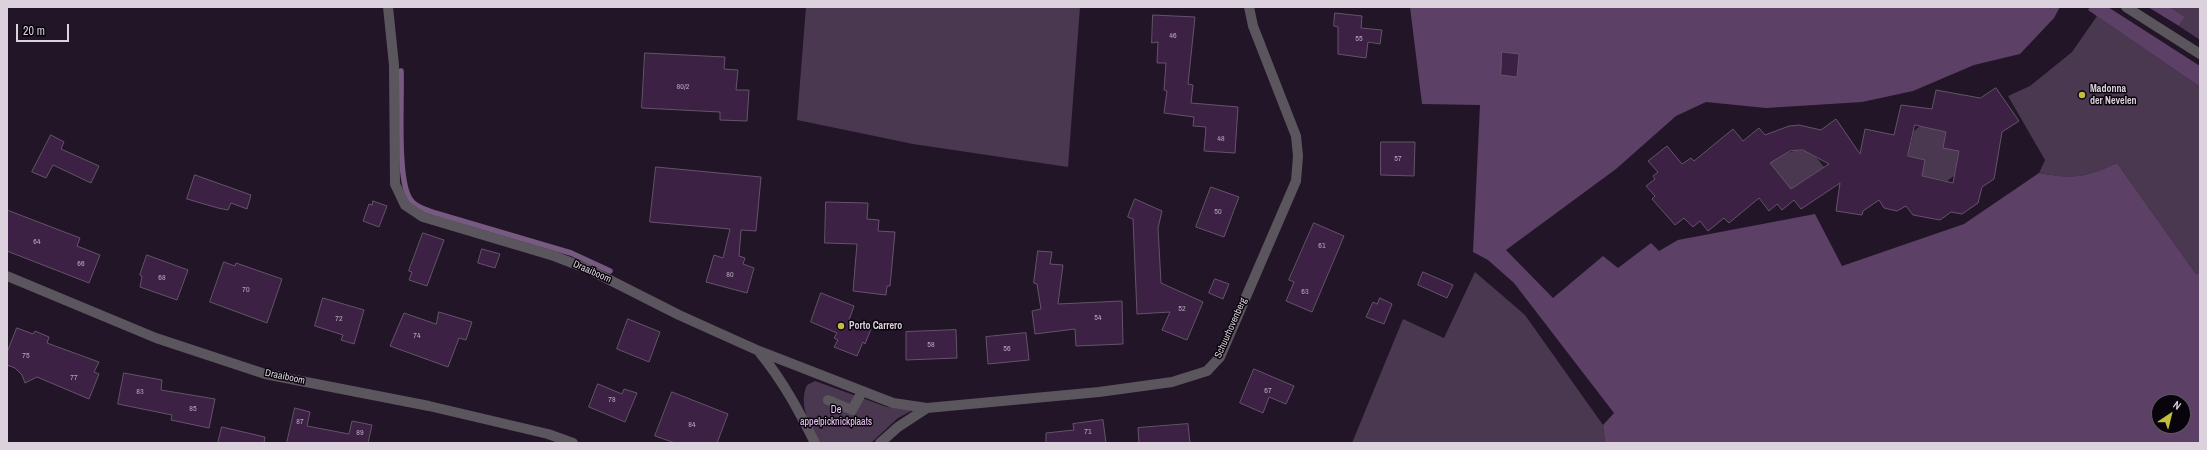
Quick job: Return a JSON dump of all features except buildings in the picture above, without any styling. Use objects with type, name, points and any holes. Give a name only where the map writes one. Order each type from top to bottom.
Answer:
[{"type":"street","name":"Draaiboom","points":[[388,7],[394,65],[395,184],[404,205],[423,217],[554,256],[588,269],[679,315],[759,351],[862,392],[893,404],[927,408]]},
{"type":"street","name":"Schuurhovenberg","points":[[880,443],[898,427],[927,408],[1099,392],[1172,382],[1207,371],[1215,363],[1220,357],[1296,181],[1298,156],[1296,136],[1254,26],[1249,7]]},
{"type":"street","points":[[2126,7],[2200,54]]},
{"type":"street","name":"Draaiboom","points":[[7,276],[156,338],[265,374],[429,406],[548,434],[573,443]]},
{"type":"street","name":"Draaiboom","points":[[759,351],[776,372],[795,403],[815,443]]},
{"type":"street","points":[[828,400],[852,410],[862,392]]},
{"type":"green space","points":[[806,7],[1080,7],[1068,167],[913,144],[797,120]]},
{"type":"green space","points":[[2170,7],[2200,7],[2200,40],[2179,26],[2185,17]]},
{"type":"green space","points":[[2097,16],[2200,87],[2200,272],[2196,274],[2117,163],[2096,172],[2078,176],[2061,176],[2039,173],[2045,160],[2008,96],[2030,86],[2072,52]]},
{"type":"green space","points":[[1920,126],[1946,132],[1943,148],[1959,151],[1954,176],[1947,181],[1922,176],[1925,160],[1908,156],[1914,131]]},
{"type":"green space","points":[[1799,150],[1813,155],[1824,167],[1791,189],[1759,168],[1786,153]]},
{"type":"green space","points":[[1475,272],[1525,315],[1603,425],[1605,443],[1352,443],[1403,319],[1444,338]]},
{"type":"green space","name":"De appelpicknickplaats","points":[[815,381],[887,407],[913,410],[898,418],[871,443],[818,443],[804,407],[807,385]]},
{"type":"shaded area","points":[[1410,7],[2060,7],[2054,18],[2020,54],[1974,65],[1913,91],[1862,102],[1766,108],[1706,102],[1676,116],[1616,169],[1506,250],[1553,298],[1603,256],[1618,268],[1651,243],[1659,251],[1678,240],[1815,214],[1842,266],[1964,224],[2039,173],[2061,176],[2078,176],[2096,172],[2117,163],[2196,274],[2200,272],[2200,443],[1605,443],[1603,425],[1614,413],[1514,283],[1488,260],[1473,252],[1480,105],[1422,104]]},
{"type":"shaded area","points":[[2090,7],[2108,7],[2200,66],[2200,87],[2088,10]]},
{"type":"shaded area","points":[[2148,7],[2170,7],[2185,17],[2179,26]]},
{"type":"waterway","points":[[401,71],[401,155],[405,187],[413,203],[435,213],[571,253],[610,271]]},
{"type":"place","name":"Madonna der Nevelen","points":[[2082,95]]},
{"type":"place","name":"Porto Carrero","points":[[841,326]]}]
